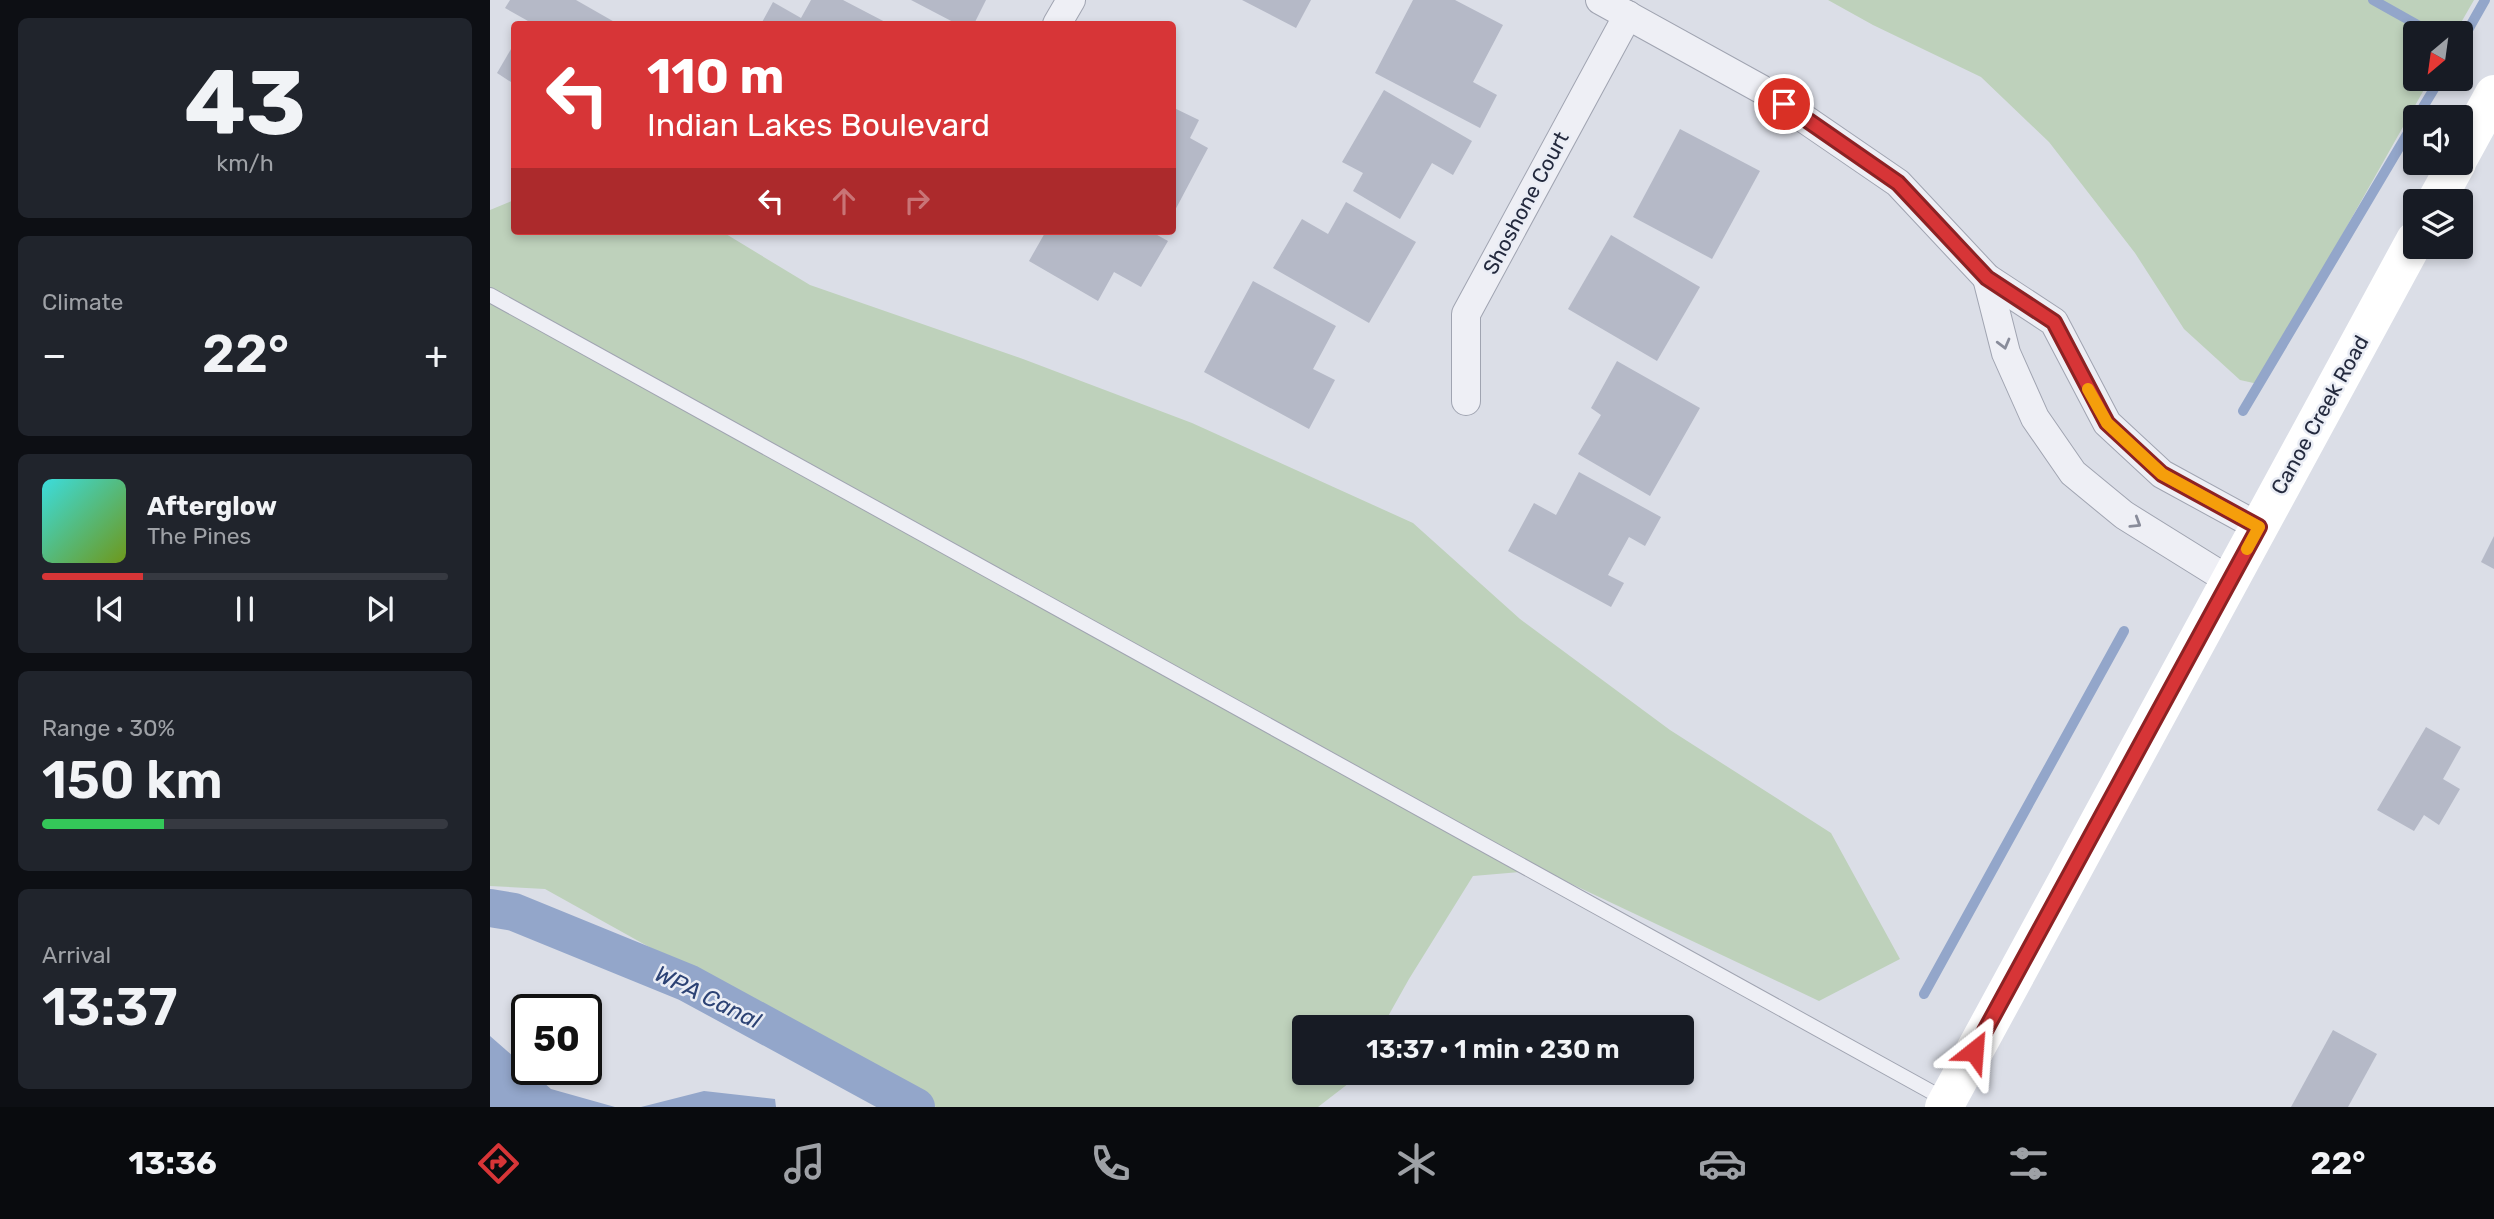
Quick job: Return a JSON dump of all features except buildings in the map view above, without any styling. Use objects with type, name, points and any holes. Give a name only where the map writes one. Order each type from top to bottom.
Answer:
[{"type":"main road","points":[[2473,132],[2494,94]]},
{"type":"main road","name":"Canoe Creek Road","points":[[1950,1105],[2405,259]]},
{"type":"street","points":[[1059,21],[1071,0]]},
{"type":"street","points":[[1600,0],[1761,89],[1898,183],[1987,278],[2054,322],[2107,423],[2162,474],[2259,527]]},
{"type":"street","name":"Shoshone Court","points":[[1466,401],[1466,314],[1628,15]]},
{"type":"street","points":[[1987,278],[2006,354],[2035,418],[2073,473],[2124,516],[2230,581]]},
{"type":"lane","points":[[490,295],[1950,1105]]},
{"type":"green space","points":[[1828,0],[2474,0],[2462,21],[2403,21],[2403,91],[2423,91],[2415,105],[2403,105],[2403,127],[2258,384],[2240,380],[2184,329],[2135,253],[2049,142],[1981,77],[1873,25]]},
{"type":"green space","points":[[511,201],[511,235],[728,235],[810,285],[1023,359],[1192,423],[1413,523],[1520,619],[1670,730],[1831,833],[1900,959],[1819,1001],[1542,870],[1473,876],[1389,1015],[1292,1015],[1292,1085],[1347,1085],[1318,1107],[936,1107],[545,889],[490,886],[490,210]]},
{"type":"water","points":[[490,1036],[511,1054],[511,1085],[546,1085],[551,1089],[615,1107],[490,1107]]},
{"type":"water","points":[[704,1091],[775,1099],[776,1107],[641,1107]]},
{"type":"waterway","points":[[2373,0],[2411,21]]},
{"type":"waterway","points":[[2473,21],[2485,0]]},
{"type":"waterway","points":[[2424,105],[2433,91]]},
{"type":"waterway","points":[[2243,411],[2403,141]]},
{"type":"waterway","points":[[1924,994],[2124,631]]},
{"type":"waterway","name":"WPA Canal","points":[[490,908],[514,912],[688,983],[916,1107]]},
{"type":"slow traffic","points":[[2088,389],[2107,423],[2162,474],[2259,527],[2247,549]]},
{"type":"route","points":[[1784,104],[1898,183],[1987,278],[2054,322],[2107,423],[2162,474],[2259,527],[1974,1051]]}]
